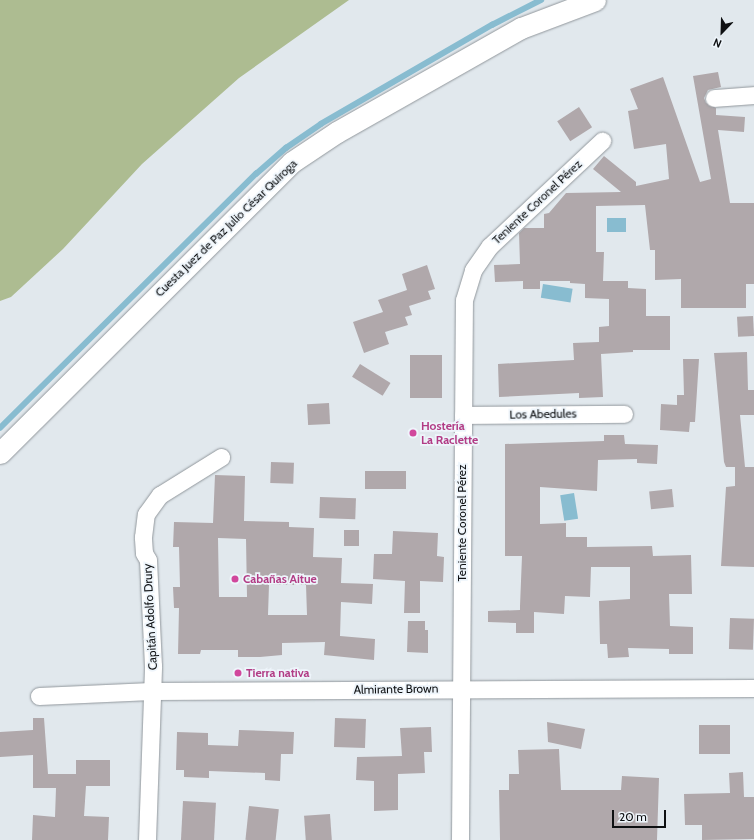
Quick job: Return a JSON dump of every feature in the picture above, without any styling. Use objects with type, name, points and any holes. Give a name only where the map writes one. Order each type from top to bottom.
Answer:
[{"type":"street","name":"Cuesta Juez de Paz Julio César Quiroga","points":[[0,453],[292,162],[337,132],[521,28],[595,0]]},
{"type":"street","points":[[714,98],[754,95]]},
{"type":"street","name":"Teniente Coronel Pérez","points":[[460,840],[464,307],[473,270],[490,246],[602,141]]},
{"type":"street","name":"Los Abedules","points":[[463,415],[624,414]]},
{"type":"street","name":"Capitán Adolfo Drury","points":[[147,840],[151,691],[154,666],[148,560],[144,554],[143,531],[146,514],[160,495],[220,457]]},
{"type":"street","name":"Almirante Brown","points":[[39,696],[151,691],[461,688],[754,688]]},
{"type":"green space","points":[[0,0],[349,0],[239,78],[142,164],[63,249],[11,297],[0,301]]},
{"type":"water","points":[[607,218],[626,218],[626,232],[607,232]]},
{"type":"water","points":[[543,284],[573,289],[570,303],[541,298]]},
{"type":"water","points":[[574,493],[578,519],[564,521],[560,495]]},
{"type":"building","points":[[718,72],[721,87],[708,90],[704,98],[706,103],[716,108],[716,115],[745,117],[744,132],[718,130],[730,203],[754,203],[754,284],[746,284],[746,308],[681,308],[681,279],[655,280],[655,250],[650,250],[645,205],[596,206],[596,252],[604,252],[603,281],[628,281],[628,288],[646,289],[646,316],[670,316],[670,350],[633,350],[633,352],[601,354],[603,397],[579,398],[579,393],[499,397],[498,364],[574,360],[573,343],[599,342],[599,327],[609,326],[609,299],[585,298],[585,284],[570,283],[570,281],[540,281],[540,289],[523,289],[523,281],[495,282],[494,265],[520,264],[519,233],[524,228],[544,228],[544,214],[549,213],[566,193],[621,192],[593,169],[604,156],[636,182],[636,186],[669,179],[666,144],[634,149],[628,111],[638,109],[630,89],[663,77],[700,182],[711,179],[693,76]]},
{"type":"building","points":[[579,107],[592,127],[570,141],[557,121]]},
{"type":"building","points":[[427,265],[435,289],[428,291],[431,299],[409,306],[412,315],[405,317],[408,325],[385,332],[389,344],[364,353],[353,322],[383,312],[378,300],[407,290],[402,274]]},
{"type":"building","points":[[753,316],[754,336],[738,337],[737,317]]},
{"type":"building","points":[[747,352],[748,390],[754,390],[754,415],[740,415],[745,467],[754,467],[754,567],[721,566],[726,487],[735,486],[735,467],[726,467],[724,462],[714,353]]},
{"type":"building","points":[[410,355],[442,355],[442,398],[410,398]]},
{"type":"building","points":[[683,359],[699,359],[695,422],[690,422],[689,432],[660,430],[661,404],[677,405],[677,395],[684,395]]},
{"type":"building","points":[[360,364],[391,383],[383,396],[352,377]]},
{"type":"building","points":[[329,403],[330,424],[308,425],[307,404]]},
{"type":"building","points":[[604,435],[624,435],[625,444],[658,445],[657,464],[637,463],[637,459],[598,460],[597,491],[540,487],[540,524],[566,523],[566,537],[587,537],[587,547],[652,546],[653,556],[691,555],[692,594],[669,594],[670,626],[693,627],[693,654],[669,654],[669,649],[628,648],[629,657],[608,658],[607,644],[600,644],[599,601],[630,599],[630,567],[591,567],[590,597],[565,596],[564,614],[534,612],[534,633],[516,633],[516,623],[488,622],[488,611],[520,610],[522,556],[505,556],[505,444],[604,441]]},
{"type":"building","points":[[271,462],[294,463],[293,484],[270,483]]},
{"type":"building","points":[[365,471],[406,471],[406,489],[365,489]]},
{"type":"building","points":[[215,475],[245,476],[244,521],[289,522],[289,527],[314,528],[313,557],[342,558],[341,583],[373,584],[372,604],[341,602],[340,636],[375,639],[374,660],[324,655],[325,642],[282,643],[282,655],[260,657],[238,657],[238,650],[201,650],[200,654],[178,654],[179,608],[174,608],[173,587],[180,587],[179,547],[173,547],[174,522],[213,523]],"holes":[[[218,538],[246,539],[247,597],[219,597]],[[269,585],[306,585],[307,615],[268,615]]]},
{"type":"building","points":[[672,489],[674,507],[651,509],[649,491]]},
{"type":"building","points":[[320,497],[356,498],[355,519],[319,518]]},
{"type":"building","points":[[344,530],[359,530],[359,546],[344,546]]},
{"type":"building","points":[[393,531],[438,533],[437,556],[444,557],[443,582],[420,581],[420,613],[404,613],[405,581],[373,579],[374,554],[392,554]]},
{"type":"building","points":[[730,618],[754,619],[753,650],[729,649]]},
{"type":"building","points":[[408,621],[425,621],[425,630],[428,630],[428,653],[407,652]]},
{"type":"building","points":[[33,718],[44,718],[48,774],[76,774],[76,760],[110,760],[110,786],[86,786],[84,816],[109,817],[108,840],[32,840],[33,815],[55,817],[56,788],[33,788],[33,755],[0,757],[0,732],[33,730]]},
{"type":"building","points":[[335,718],[366,719],[365,748],[334,747]]},
{"type":"building","points":[[547,722],[585,729],[581,749],[548,742]]},
{"type":"building","points":[[699,725],[730,725],[730,754],[699,754]]},
{"type":"building","points":[[431,727],[432,752],[424,752],[425,773],[398,774],[398,810],[374,811],[374,781],[356,780],[357,757],[402,756],[400,728]]},
{"type":"building","points":[[239,730],[294,732],[293,754],[281,754],[280,781],[265,780],[265,773],[209,771],[209,778],[184,777],[184,770],[176,770],[177,732],[208,733],[208,745],[238,746]]},
{"type":"building","points":[[559,749],[561,790],[621,790],[622,776],[659,778],[657,840],[500,840],[499,790],[509,790],[509,774],[519,774],[518,750]]},
{"type":"building","points":[[743,772],[744,797],[754,797],[754,839],[702,840],[702,825],[685,825],[684,794],[730,793],[729,773]]},
{"type":"building","points":[[183,801],[216,803],[214,840],[181,840]]},
{"type":"building","points":[[249,806],[279,809],[276,840],[245,840]]},
{"type":"building","points":[[330,814],[332,840],[306,840],[304,816]]},
{"type":"waterway","points":[[0,428],[256,174],[286,148],[321,124],[492,25],[541,0]]},
{"type":"place","name":"Hostería La Raclette","points":[[413,433]]},
{"type":"place","name":"Cabañas Aitue","points":[[235,579]]},
{"type":"place","name":"Tierra nativa","points":[[238,673]]}]
